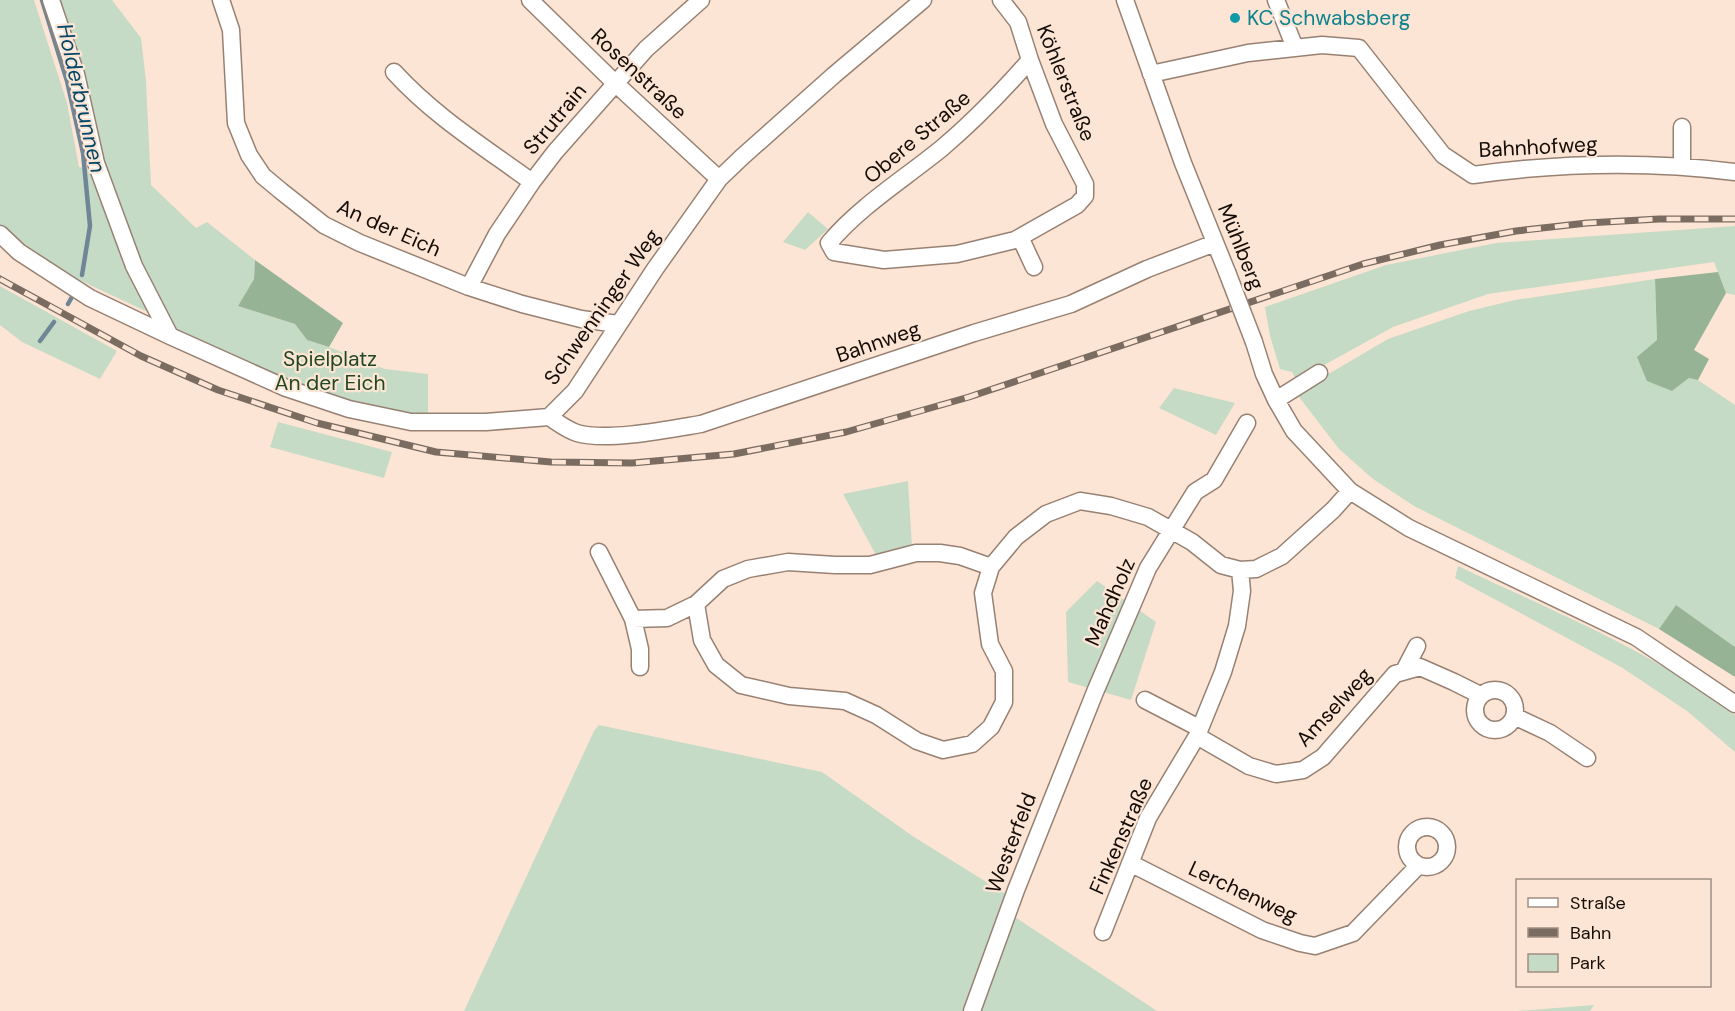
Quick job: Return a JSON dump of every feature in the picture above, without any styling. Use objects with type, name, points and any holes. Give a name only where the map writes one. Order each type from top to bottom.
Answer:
[{"type":"street","points":[[51,0],[76,74],[96,163],[134,266],[170,336]]},
{"type":"street","name":"An der Eich","points":[[222,0],[231,30],[236,123],[249,155],[263,176],[324,225],[360,243],[469,287],[522,304],[581,319],[618,324]]},
{"type":"street","name":"Rosenstraße","points":[[530,0],[615,83],[719,179]]},
{"type":"street","name":"Strutrain","points":[[469,287],[497,234],[532,182],[646,49],[701,0]]},
{"type":"street","name":"Schwenninger Weg","points":[[0,234],[19,252],[90,298],[286,388],[373,415],[411,422],[486,422],[549,417],[575,391],[618,324],[719,179],[826,82],[923,0]]},
{"type":"street","name":"Köhlerstraße","points":[[1001,0],[1018,22],[1054,124],[1085,184],[1085,196],[1077,205],[1020,237]]},
{"type":"street","name":"Mühlberg","points":[[1125,0],[1264,374],[1294,431],[1350,491],[1409,528],[1636,637],[1735,704]]},
{"type":"street","points":[[1276,0],[1295,48]]},
{"type":"street","name":"Bahnhofweg","points":[[1151,74],[1248,53],[1322,45],[1359,48],[1443,155],[1473,175],[1516,169],[1629,165],[1682,166],[1735,172]]},
{"type":"street","name":"Obere Straße","points":[[1020,237],[957,254],[884,260],[834,252],[830,243],[843,226],[942,147],[996,99],[1030,60]]},
{"type":"street","points":[[394,72],[436,113],[532,182]]},
{"type":"street","points":[[1682,127],[1682,166]]},
{"type":"street","points":[[1020,237],[1034,267]]},
{"type":"street","name":"Bahnweg","points":[[549,417],[577,433],[606,436],[657,432],[702,424],[974,333],[1071,304],[1147,269],[1215,243]]},
{"type":"street","points":[[1276,400],[1319,373]]},
{"type":"street","name":"Mahdholz","points":[[1095,693],[1148,568],[1195,492],[1214,480],[1247,423]]},
{"type":"street","points":[[696,604],[702,640],[716,665],[741,685],[789,696],[845,701],[876,715],[917,741],[943,750],[972,744],[991,727],[1004,702],[1004,671],[990,644],[983,592],[991,567],[1016,537],[1046,514],[1080,501],[1111,506],[1148,517],[1191,542],[1221,565],[1240,570],[1256,569],[1282,556],[1333,510],[1350,491]]},
{"type":"street","points":[[599,552],[633,619],[640,649],[640,668]]},
{"type":"street","points":[[633,619],[667,618],[696,604],[723,579],[748,569],[788,562],[870,565],[916,553],[940,553],[960,556],[991,567]]},
{"type":"street","name":"Finkenstraße","points":[[1103,932],[1148,818],[1198,732],[1223,672],[1237,626],[1242,591],[1240,570]]},
{"type":"street","name":"Amselweg","points":[[1404,671],[1417,646]]},
{"type":"street","name":"Amselweg","points":[[1198,732],[1249,766],[1276,774],[1303,770],[1323,757],[1395,674],[1420,667],[1480,695],[1492,690],[1504,692],[1513,701],[1514,716]]},
{"type":"street","name":"Westerfeld","points":[[972,1011],[1095,693]]},
{"type":"street","points":[[1480,695],[1474,707],[1481,726],[1490,730],[1499,730],[1507,726],[1514,716],[1550,733],[1587,758]]},
{"type":"street","points":[[1144,700],[1198,732]]},
{"type":"street","name":"Lerchenweg","points":[[1131,863],[1262,930],[1315,946],[1353,933],[1418,866]]},
{"type":"green space","points":[[0,0],[34,0],[67,103],[79,167],[90,169],[146,299],[148,312],[51,264],[33,253],[0,226]]},
{"type":"green space","name":"Spielplatz An der Eich","points":[[56,0],[112,0],[141,38],[146,81],[151,185],[196,228],[207,222],[255,260],[254,279],[238,306],[295,324],[307,340],[385,369],[428,374],[428,416],[400,414],[345,400],[209,350],[169,329],[110,190]]},
{"type":"green space","points":[[808,212],[828,229],[805,250],[783,242]]},
{"type":"green space","points":[[1735,226],[1735,295],[1726,293],[1714,262],[1488,294],[1393,327],[1308,374],[1295,378],[1292,372],[1280,369],[1270,336],[1265,307],[1386,265],[1496,243]]},
{"type":"green space","points":[[255,260],[343,323],[329,347],[307,340],[295,324],[238,306],[254,279]]},
{"type":"green space","points":[[1718,272],[1726,293],[1694,350],[1709,359],[1698,380],[1689,378],[1672,391],[1647,381],[1637,357],[1657,340],[1655,279]]},
{"type":"green space","points":[[1655,279],[1657,340],[1672,391],[1689,378],[1698,380],[1735,405],[1735,647],[1676,605],[1659,629],[1414,506],[1373,479],[1339,449],[1296,393],[1388,339],[1469,311],[1515,300]]},
{"type":"green space","points":[[0,286],[117,351],[100,379],[22,342],[0,325]]},
{"type":"green space","points":[[1174,388],[1235,403],[1216,435],[1159,408]]},
{"type":"green space","points":[[278,422],[392,452],[384,478],[270,447]]},
{"type":"green space","points":[[908,481],[912,546],[877,557],[843,494]]},
{"type":"green space","points":[[1458,566],[1636,651],[1703,692],[1735,715],[1735,752],[1687,711],[1621,667],[1455,578]]},
{"type":"green space","points":[[1097,581],[1156,622],[1131,700],[1068,682],[1066,612]]},
{"type":"green space","points":[[1676,605],[1735,647],[1735,677],[1659,629]]},
{"type":"green space","points":[[599,725],[822,772],[914,837],[1009,896],[967,1011],[464,1011],[594,731]]},
{"type":"green space","points":[[1012,915],[1157,1011],[977,1011]]},
{"type":"green space","points":[[1594,1005],[1590,1011],[1516,1011]]},
{"type":"waterway","name":"Holderbrunnen","points":[[42,0],[67,81],[83,153],[90,226],[82,275]]},
{"type":"waterway","name":"Holderbrunnen","points":[[68,304],[73,295]]},
{"type":"waterway","name":"Holderbrunnen","points":[[40,341],[54,322]]},
{"type":"railway","points":[[0,279],[141,356],[218,390],[317,423],[436,452],[551,462],[632,463],[734,454],[846,432],[969,397],[1363,264],[1440,245],[1516,231],[1587,223],[1659,219],[1735,219]]},
{"type":"place","name":"KC Schwabsberg","points":[[1235,18]]}]
